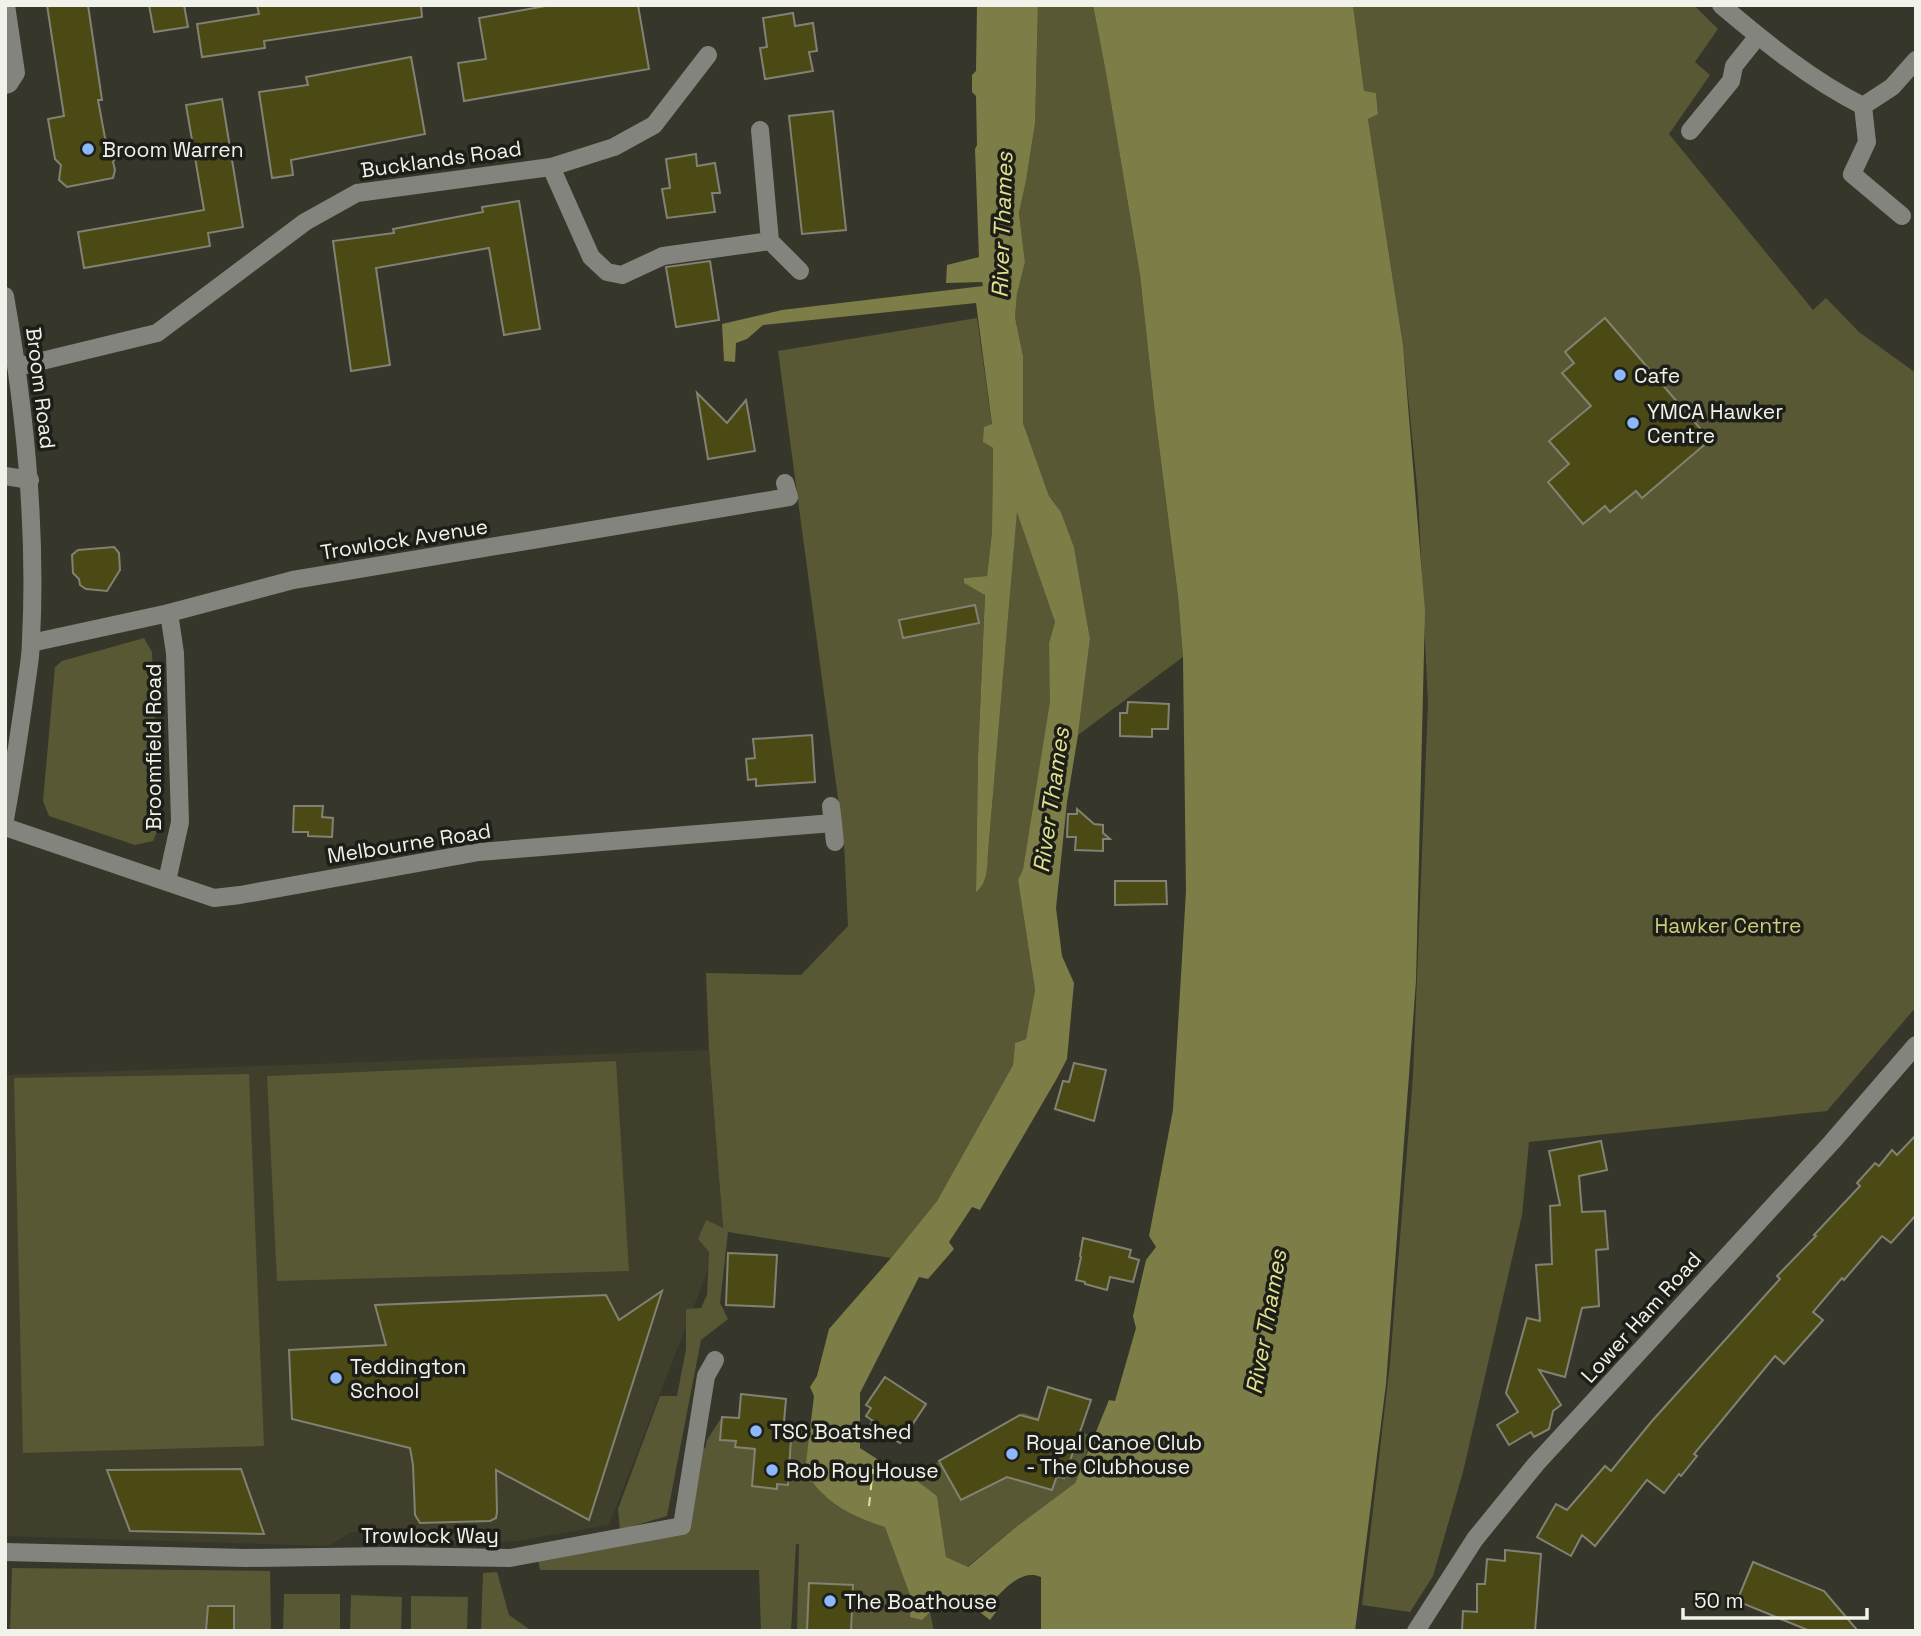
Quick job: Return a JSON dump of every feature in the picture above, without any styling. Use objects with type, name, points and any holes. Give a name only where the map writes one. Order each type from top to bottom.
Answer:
[{"type":"street","points":[[5,85],[9,84],[16,73],[6,5]]},
{"type":"street","points":[[1721,5],[1758,36],[1836,92],[1863,106]]},
{"type":"street","points":[[1690,131],[1731,81],[1734,66],[1758,36]]},
{"type":"street","name":"Bucklands Road","points":[[17,367],[156,332],[305,222],[357,193],[551,167],[614,147],[654,125],[708,55]]},
{"type":"street","points":[[1863,106],[1892,88],[1916,60]]},
{"type":"street","points":[[1863,106],[1867,142],[1852,174],[1902,216]]},
{"type":"street","points":[[760,130],[770,241],[800,271]]},
{"type":"street","points":[[551,167],[591,257],[607,272],[622,275],[663,256],[770,241]]},
{"type":"street","name":"Broom Road","points":[[5,296],[17,367],[30,480],[33,567],[32,643],[5,819]]},
{"type":"street","points":[[5,476],[30,480]]},
{"type":"street","name":"Trowlock Avenue","points":[[32,643],[169,613],[293,580],[788,497]]},
{"type":"street","name":"Broomfield Road","points":[[167,881],[180,822],[175,653],[169,613]]},
{"type":"street","name":"Melbourne Road","points":[[5,827],[214,898],[480,852],[832,815],[835,842]]},
{"type":"street","name":"Lower Ham Road","points":[[1416,1631],[1475,1539],[1536,1464],[1832,1142],[1916,1045]]},
{"type":"street","name":"Trowlock Way","points":[[5,1552],[246,1558],[510,1558],[682,1527],[706,1376],[715,1360]]},
{"type":"shaded area","name":"Teddington School","points":[[709,1050],[723,1231],[609,1525],[517,1541],[426,1546],[400,1533],[351,1532],[329,1546],[5,1536],[5,1075]]},
{"type":"green space","points":[[1038,5],[1093,5],[1140,275],[1183,657],[1078,735],[1090,639],[1074,547],[1061,512],[1049,496],[1023,423],[1023,356],[1015,317],[1017,294],[1025,262],[1019,213],[1035,124]]},
{"type":"green space","name":"Hawker Centre","points":[[1353,5],[1694,5],[1718,29],[1695,62],[1710,75],[1669,134],[1813,310],[1826,298],[1859,332],[1916,373],[1916,1007],[1827,1111],[1529,1142],[1522,1215],[1463,1472],[1433,1576],[1410,1612],[1362,1605],[1390,1363],[1413,1076],[1428,703],[1418,496],[1403,345],[1368,119],[1378,113],[1376,93],[1364,92]]},
{"type":"green space","points":[[977,318],[992,425],[983,442],[993,448],[992,532],[987,576],[964,578],[964,583],[985,594],[976,891],[985,880],[988,853],[1017,510],[1055,622],[1049,643],[1051,702],[1023,869],[1018,880],[1035,990],[1026,1039],[1015,1043],[1013,1065],[937,1201],[891,1258],[728,1232],[720,1303],[728,1319],[701,1340],[667,1516],[620,1530],[618,1509],[660,1396],[677,1396],[686,1349],[686,1309],[701,1308],[707,1295],[709,1252],[698,1239],[706,1220],[723,1228],[709,1050],[706,973],[801,975],[848,926],[844,843],[778,351]]},
{"type":"green space","points":[[144,638],[152,652],[160,824],[153,841],[135,845],[49,816],[43,801],[55,667],[62,661]]},
{"type":"green space","points":[[616,1061],[629,1271],[277,1281],[267,1076]]},
{"type":"green space","points":[[249,1074],[264,1446],[23,1453],[14,1078]]},
{"type":"green space","points":[[1023,1413],[1093,1436],[1075,1483],[967,1567],[946,1557],[937,1496],[915,1480],[939,1461]]},
{"type":"green space","points":[[722,1417],[812,1425],[805,1471],[828,1499],[843,1509],[885,1526],[911,1598],[910,1616],[930,1612],[934,1631],[797,1631],[799,1544],[796,1544],[791,1631],[761,1631],[759,1570],[540,1570],[538,1559],[689,1530],[701,1445],[705,1449],[707,1440]]},
{"type":"green space","points":[[12,1568],[270,1571],[271,1631],[10,1631]]},
{"type":"green space","points":[[497,1572],[509,1615],[532,1631],[481,1631],[483,1573]]},
{"type":"green space","points":[[284,1594],[340,1594],[340,1631],[283,1631]]},
{"type":"green space","points":[[351,1595],[402,1597],[401,1631],[350,1631]]},
{"type":"green space","points":[[411,1596],[468,1597],[467,1631],[411,1631]]},
{"type":"water","name":"River Thames","points":[[977,5],[1038,5],[1035,124],[1019,213],[1025,262],[1017,294],[1015,317],[1023,356],[1023,423],[1049,496],[1061,512],[1074,547],[1090,639],[1067,802],[1056,908],[1062,956],[1074,983],[1067,1059],[980,1210],[972,1207],[949,1242],[954,1249],[928,1279],[919,1277],[860,1393],[860,1448],[885,1464],[900,1468],[937,1496],[946,1557],[968,1567],[1075,1483],[1109,1400],[1115,1401],[1136,1328],[1133,1316],[1146,1260],[1156,1247],[1149,1236],[1173,1110],[1186,891],[1183,657],[1140,275],[1093,5],[1353,5],[1364,91],[1376,93],[1378,114],[1368,119],[1403,345],[1425,611],[1416,981],[1386,1384],[1355,1631],[1041,1631],[1041,1577],[1034,1575],[1027,1575],[1013,1582],[990,1604],[996,1612],[990,1620],[977,1610],[930,1612],[922,1620],[910,1617],[911,1598],[885,1527],[860,1518],[835,1504],[817,1488],[805,1471],[814,1396],[810,1387],[817,1376],[829,1329],[937,1201],[1013,1065],[1015,1043],[1026,1039],[1035,990],[1018,880],[1023,869],[1050,702],[1049,643],[1055,622],[1017,512],[987,869],[983,884],[976,892],[985,595],[964,583],[964,578],[987,576],[992,532],[993,448],[983,442],[984,427],[992,424],[976,303],[763,325],[747,339],[736,343],[735,362],[724,361],[722,324],[782,310],[983,286],[982,282],[946,283],[947,265],[979,257],[976,96],[972,92],[972,75],[976,71]]},
{"type":"building","points":[[47,5],[88,5],[102,100],[98,100],[105,138],[120,151],[113,162],[113,178],[67,187],[59,180],[61,165],[55,159],[48,119],[64,116]]},
{"type":"building","points":[[149,5],[184,5],[188,27],[154,32]]},
{"type":"building","points":[[257,5],[421,5],[422,17],[264,41],[265,48],[202,57],[197,24],[259,14]]},
{"type":"building","points":[[551,5],[638,5],[649,69],[464,101],[458,63],[486,59],[479,18]]},
{"type":"building","points":[[793,13],[795,26],[813,23],[817,51],[809,52],[813,71],[765,79],[760,48],[767,47],[763,18]]},
{"type":"building","points":[[411,57],[425,134],[291,160],[293,175],[272,178],[259,92],[308,85],[306,77]]},
{"type":"building","points":[[222,99],[243,227],[208,233],[210,246],[84,268],[78,232],[204,210],[186,105]]},
{"type":"building","points":[[833,111],[846,230],[802,234],[789,116]]},
{"type":"building","points":[[696,154],[697,166],[715,163],[720,193],[712,193],[715,212],[667,218],[662,189],[670,188],[666,159]]},
{"type":"building","points":[[519,201],[540,329],[504,335],[489,248],[376,268],[390,365],[351,371],[333,241],[394,233],[393,229],[483,212],[482,207]]},
{"type":"building","points":[[710,261],[719,320],[676,327],[666,267]]},
{"type":"building","name":"YMCA Hawker Centre","points":[[1605,318],[1710,440],[1642,498],[1636,491],[1610,512],[1605,506],[1583,524],[1548,482],[1569,464],[1549,441],[1591,406],[1562,373],[1574,363],[1565,352]]},
{"type":"building","points":[[697,393],[727,423],[746,400],[755,451],[708,459]]},
{"type":"building","points":[[114,547],[119,553],[120,570],[107,591],[86,589],[80,585],[79,579],[73,573],[72,555],[78,550]]},
{"type":"building","points":[[975,605],[979,623],[903,638],[899,620]]},
{"type":"building","points":[[1128,702],[1169,704],[1168,729],[1152,729],[1152,737],[1120,736],[1120,713],[1127,713]]},
{"type":"building","points":[[812,735],[815,782],[756,786],[756,779],[748,780],[746,759],[755,758],[753,739]]},
{"type":"building","points":[[294,806],[323,806],[322,817],[333,818],[332,837],[293,832]]},
{"type":"building","points":[[1077,809],[1094,824],[1103,825],[1103,833],[1110,839],[1103,839],[1103,851],[1075,850],[1076,837],[1067,837],[1068,814],[1077,814]]},
{"type":"building","points":[[1115,881],[1166,881],[1167,904],[1115,905]]},
{"type":"building","points":[[1074,1063],[1106,1070],[1094,1121],[1055,1109],[1063,1081],[1069,1082]]},
{"type":"building","points":[[1916,1135],[1916,1215],[1891,1243],[1882,1236],[1844,1280],[1842,1278],[1813,1312],[1823,1320],[1784,1364],[1775,1356],[1694,1454],[1697,1456],[1681,1476],[1679,1474],[1664,1493],[1647,1480],[1595,1546],[1582,1535],[1571,1556],[1537,1537],[1556,1504],[1567,1510],[1605,1466],[1611,1471],[1652,1421],[1780,1279],[1777,1276],[1860,1186],[1857,1183],[1875,1163],[1879,1166],[1892,1150],[1897,1155]]},
{"type":"building","points":[[1601,1141],[1607,1170],[1579,1176],[1582,1212],[1605,1211],[1608,1249],[1596,1250],[1599,1306],[1582,1308],[1565,1377],[1539,1370],[1561,1405],[1553,1411],[1549,1429],[1534,1437],[1531,1432],[1509,1445],[1497,1425],[1518,1412],[1506,1393],[1527,1318],[1540,1321],[1536,1265],[1552,1264],[1550,1206],[1560,1205],[1549,1151]]},
{"type":"building","points":[[1083,1238],[1131,1250],[1129,1257],[1139,1260],[1133,1282],[1110,1277],[1107,1290],[1076,1280]]},
{"type":"building","points":[[728,1253],[777,1255],[774,1307],[726,1305]]},
{"type":"building","points":[[662,1291],[589,1520],[496,1470],[496,1518],[490,1521],[420,1523],[415,1515],[410,1448],[292,1419],[289,1350],[386,1345],[375,1305],[606,1295],[619,1320]]},
{"type":"building","points":[[885,1377],[926,1404],[900,1443],[871,1424],[873,1421],[866,1416],[871,1408],[866,1405]]},
{"type":"building","name":"Royal Canoe Club - The Clubhouse","points":[[1048,1387],[1091,1400],[1064,1478],[1057,1476],[1052,1490],[1007,1477],[961,1500],[939,1461],[1020,1415],[1038,1420]]},
{"type":"building","points":[[741,1394],[786,1399],[784,1422],[792,1423],[788,1485],[777,1484],[777,1489],[752,1486],[755,1449],[735,1447],[736,1441],[720,1440],[722,1417],[739,1418]]},
{"type":"building","points":[[241,1469],[264,1534],[130,1531],[107,1470]]},
{"type":"building","points":[[1505,1550],[1541,1554],[1535,1631],[1462,1631],[1463,1611],[1477,1612],[1477,1584],[1485,1584],[1487,1559],[1505,1561]]},
{"type":"building","points":[[1753,1562],[1824,1591],[1858,1631],[1810,1631],[1737,1601]]},
{"type":"building","name":"The Boathouse","points":[[809,1583],[853,1585],[851,1631],[807,1631]]},
{"type":"building","points":[[208,1606],[234,1606],[234,1631],[206,1631]]},
{"type":"ferry route","points":[[869,1506],[873,1469]]},
{"type":"place","name":"Broom Warren","points":[[88,149]]},
{"type":"place","name":"Cafe","points":[[1620,375]]},
{"type":"place","name":"YMCA Hawker Centre","points":[[1633,423]]},
{"type":"place","name":"Teddington School","points":[[336,1378]]},
{"type":"place","name":"TSC Boatshed","points":[[756,1431]]},
{"type":"place","name":"Royal Canoe Club - The Clubhouse","points":[[1012,1454]]},
{"type":"place","name":"Rob Roy House","points":[[772,1470]]},
{"type":"place","name":"The Boathouse","points":[[830,1601]]}]
